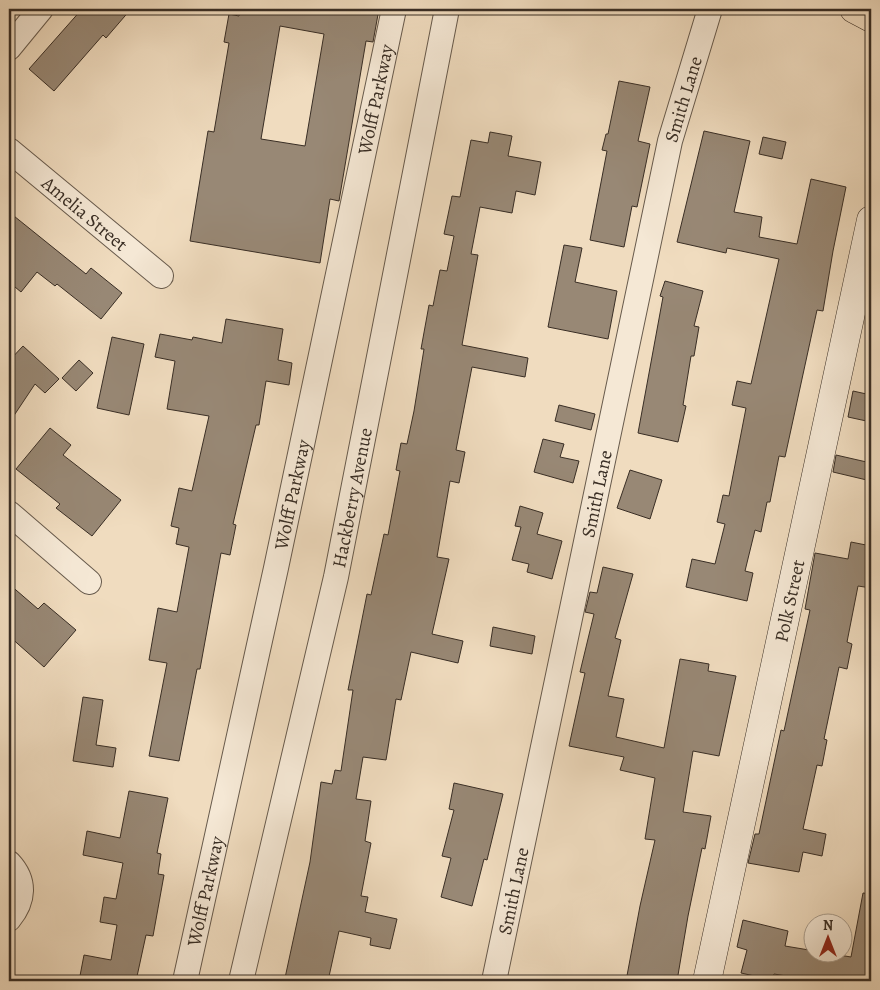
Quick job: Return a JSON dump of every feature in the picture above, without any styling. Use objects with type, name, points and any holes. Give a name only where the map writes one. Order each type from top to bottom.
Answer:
[{"type":"main road","points":[[854,9],[871,18]]},
{"type":"street","points":[[9,48],[41,9]]},
{"type":"street","name":"Wolff Parkway","points":[[185,981],[276,568],[394,9]]},
{"type":"street","name":"Hackberry Avenue","points":[[241,981],[336,577],[447,9]]},
{"type":"street","name":"Smith Lane","points":[[494,981],[670,141],[710,9]]},
{"type":"street","name":"Amelia Street","points":[[9,150],[161,276]]},
{"type":"street","name":"Polk Street","points":[[707,981],[871,220]]},
{"type":"street","points":[[9,513],[90,582]]},
{"type":"street","points":[[9,864],[17,872],[21,884],[21,896],[16,910],[9,919]]},
{"type":"building","points":[[82,9],[131,9],[106,38],[103,35],[54,91],[29,69]]},
{"type":"building","points":[[240,9],[379,9],[373,42],[366,41],[339,201],[330,199],[320,263],[190,241],[208,131],[214,132],[229,43],[224,42],[229,14],[239,16]],"holes":[[[280,26],[324,34],[305,146],[261,139]]]},
{"type":"building","points":[[619,81],[650,87],[638,141],[650,144],[637,207],[632,206],[624,247],[590,240],[607,151],[602,150],[606,134],[608,134]]},
{"type":"building","points":[[704,131],[750,141],[734,212],[762,217],[759,237],[797,244],[811,179],[846,187],[823,311],[817,310],[785,457],[779,456],[770,502],[767,502],[761,532],[755,530],[745,571],[753,573],[747,601],[686,587],[692,559],[715,564],[725,524],[717,522],[723,495],[729,496],[746,408],[732,405],[737,381],[751,384],[779,259],[727,248],[726,253],[677,242]]},
{"type":"building","points":[[490,132],[512,136],[508,156],[541,162],[535,195],[516,191],[512,213],[480,207],[471,254],[478,255],[462,345],[528,358],[525,377],[472,367],[456,450],[465,452],[459,483],[450,481],[437,557],[449,559],[432,634],[463,641],[458,663],[411,652],[401,700],[396,699],[386,760],[363,757],[356,799],[371,801],[365,841],[371,843],[361,896],[368,897],[365,912],[397,919],[390,949],[370,945],[371,938],[339,931],[328,981],[301,981],[285,978],[310,862],[321,782],[332,784],[335,770],[341,771],[353,690],[348,690],[367,594],[371,595],[384,534],[388,535],[400,471],[396,470],[401,443],[407,444],[414,411],[424,349],[421,349],[429,305],[433,306],[440,270],[447,271],[454,236],[444,234],[452,196],[460,197],[471,140],[488,143]]},
{"type":"building","points":[[763,137],[786,142],[782,159],[759,154]]},
{"type":"building","points":[[9,212],[86,274],[91,268],[122,293],[101,319],[57,284],[55,286],[37,272],[21,292],[9,282]]},
{"type":"building","points":[[564,245],[582,248],[575,282],[617,291],[608,339],[548,327]]},
{"type":"building","points":[[665,281],[703,291],[694,326],[699,327],[694,356],[691,356],[683,405],[686,406],[678,442],[638,433],[663,297],[660,296]]},
{"type":"building","points":[[226,319],[283,329],[278,360],[292,363],[289,385],[266,381],[259,425],[256,425],[233,524],[236,525],[230,555],[221,553],[200,669],[197,669],[179,761],[149,756],[167,663],[149,660],[158,608],[177,612],[189,547],[176,544],[179,528],[171,526],[179,488],[192,491],[209,416],[167,409],[175,361],[155,357],[160,334],[192,340],[193,337],[222,343]]},
{"type":"building","points":[[112,337],[144,344],[129,415],[97,408]]},
{"type":"building","points":[[23,346],[59,379],[45,393],[35,384],[9,423],[9,361]]},
{"type":"building","points":[[79,360],[93,373],[76,391],[62,378]]},
{"type":"building","points":[[853,391],[871,395],[871,422],[848,417]]},
{"type":"building","points":[[559,405],[595,414],[591,430],[555,421]]},
{"type":"building","points":[[50,428],[71,445],[63,455],[121,500],[92,536],[56,508],[60,504],[16,469]]},
{"type":"building","points":[[543,439],[564,444],[560,457],[579,461],[573,483],[534,472]]},
{"type":"building","points":[[836,455],[871,463],[871,481],[833,472]]},
{"type":"building","points":[[630,470],[662,480],[650,519],[617,508]]},
{"type":"building","points":[[520,506],[543,513],[537,534],[562,541],[552,579],[527,572],[529,564],[512,560],[521,527],[515,526]]},
{"type":"building","points":[[851,542],[871,546],[871,588],[858,586],[847,642],[852,644],[847,669],[839,667],[824,739],[827,740],[822,766],[817,765],[803,829],[826,834],[822,856],[803,852],[799,872],[748,863],[755,834],[759,834],[781,730],[784,731],[810,610],[805,609],[815,553],[848,559]]},
{"type":"building","points":[[603,567],[633,574],[615,638],[621,640],[608,696],[624,699],[616,737],[664,748],[680,659],[709,664],[708,671],[736,676],[719,756],[693,751],[683,812],[711,816],[705,849],[702,848],[677,981],[626,981],[655,840],[645,839],[655,778],[620,770],[624,757],[569,746],[585,673],[580,672],[594,614],[585,612],[590,592],[597,593]]},
{"type":"building","points":[[9,584],[38,609],[44,603],[76,630],[44,667],[9,636]]},
{"type":"building","points":[[493,627],[535,636],[532,654],[490,646]]},
{"type":"building","points":[[83,697],[103,700],[96,745],[116,748],[113,767],[73,761]]},
{"type":"building","points":[[454,783],[503,794],[487,860],[484,859],[472,906],[441,897],[451,858],[442,856],[454,810],[449,809]]},
{"type":"building","points":[[129,791],[168,798],[157,853],[161,854],[158,874],[164,875],[153,936],[146,935],[136,981],[79,981],[84,955],[111,960],[117,925],[100,922],[104,897],[116,899],[123,863],[83,855],[87,831],[120,838]]},
{"type":"building","points":[[863,893],[871,894],[871,981],[817,981],[774,974],[772,980],[741,973],[747,950],[737,947],[743,920],[788,931],[785,946],[802,949],[802,962],[852,962],[852,952]]}]
